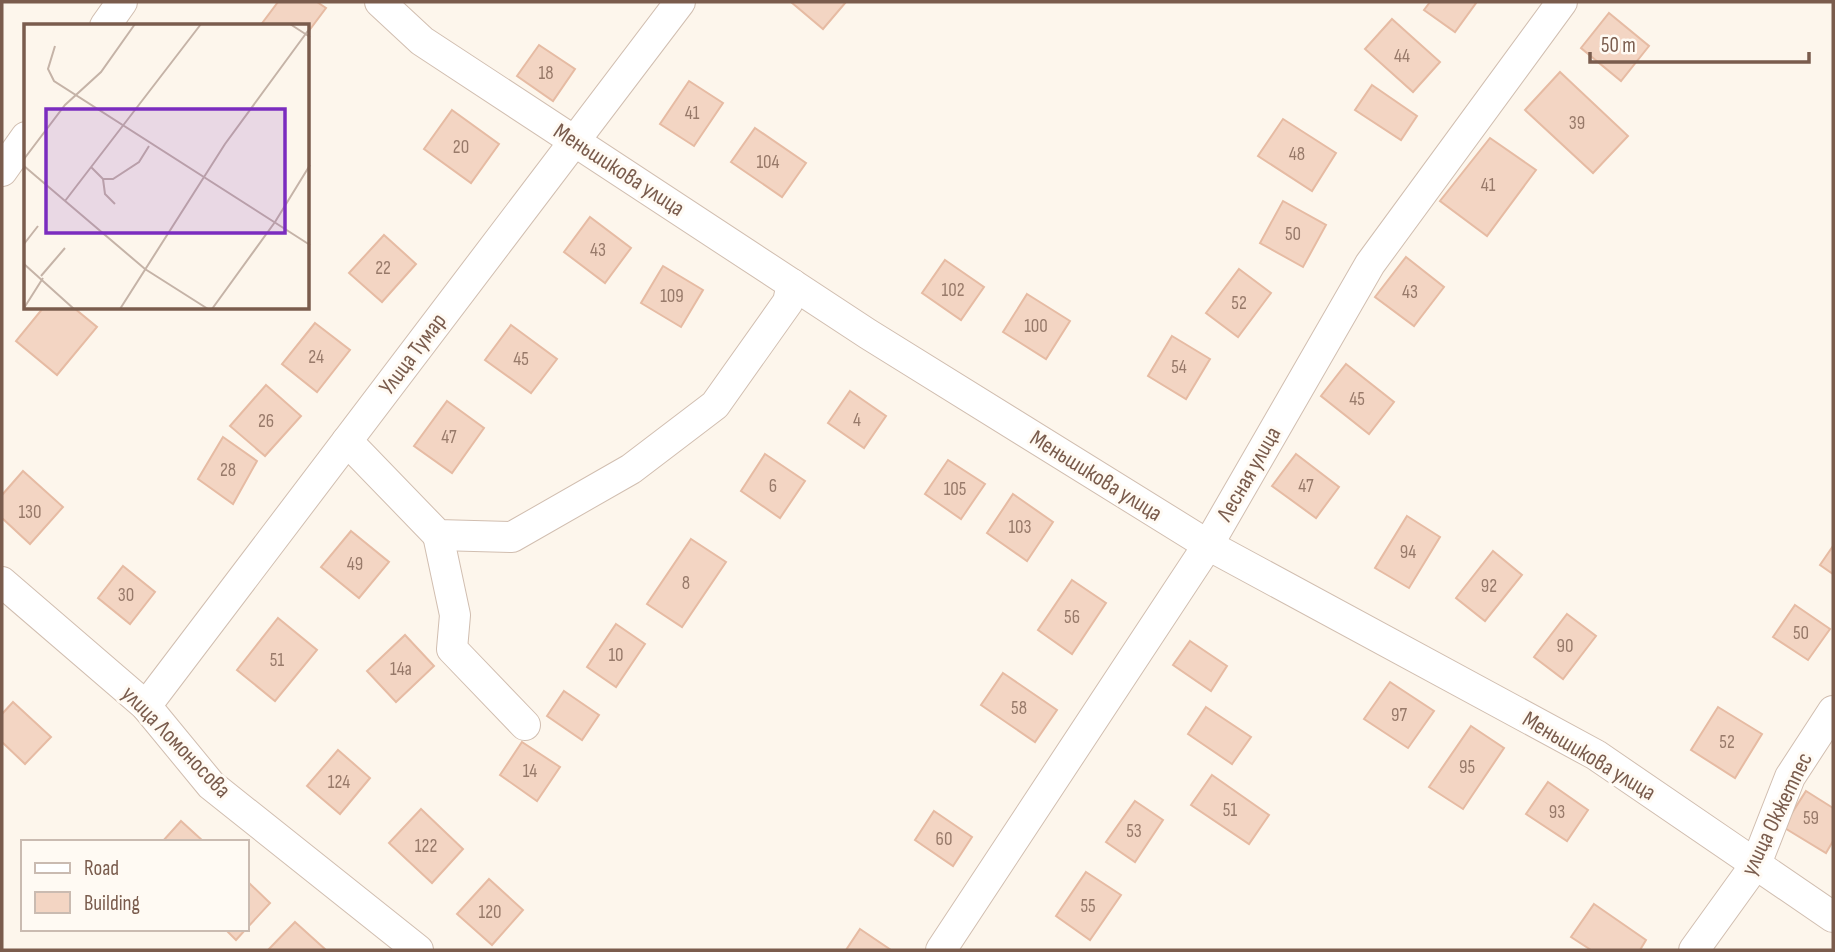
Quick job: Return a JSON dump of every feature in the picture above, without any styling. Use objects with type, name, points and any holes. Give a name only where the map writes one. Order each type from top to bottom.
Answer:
[{"type":"street","points":[[106,24],[122,2]]},
{"type":"street","name":"Меньшикова улица","points":[[380,2],[422,41],[868,334],[1208,545],[1596,755],[1833,917]]},
{"type":"street","name":"Улица Тумар","points":[[146,706],[680,2]]},
{"type":"street","name":"Лесная улица","points":[[941,950],[1208,545],[1370,264],[1562,2]]},
{"type":"street","points":[[2,171],[24,140]]},
{"type":"street","points":[[438,535],[512,537],[631,469],[715,405],[788,302],[792,284]]},
{"type":"street","points":[[346,441],[438,535],[455,615],[452,649],[525,725]]},
{"type":"street","name":"улица Ломоносова","points":[[2,582],[146,706],[211,785],[418,950]]},
{"type":"street","name":"улица Окжетпес","points":[[1694,950],[1756,864],[1790,777],[1833,711]]},
{"type":"building","points":[[278,2],[317,2],[326,8],[310,29],[310,24],[262,24]]},
{"type":"building","points":[[791,2],[846,2],[823,29]]},
{"type":"building","points":[[1430,2],[1476,3],[1455,32],[1424,10]]},
{"type":"building","points":[[1609,13],[1649,46],[1621,81],[1581,48]]},
{"type":"building","points":[[1392,19],[1440,62],[1413,92],[1365,49]]},
{"type":"building","points":[[539,45],[575,69],[553,101],[517,76]]},
{"type":"building","points":[[1560,72],[1628,136],[1593,173],[1525,110]]},
{"type":"building","points":[[689,81],[723,103],[694,146],[660,124]]},
{"type":"building","points":[[1372,85],[1417,116],[1401,140],[1355,110]]},
{"type":"building","points":[[452,110],[499,144],[471,183],[424,149]]},
{"type":"building","points":[[1283,119],[1336,153],[1312,191],[1258,156]]},
{"type":"building","points":[[755,128],[806,163],[782,197],[731,162]]},
{"type":"building","points":[[1490,138],[1536,170],[1487,236],[1440,201]]},
{"type":"building","points":[[1283,201],[1326,225],[1303,267],[1260,243]]},
{"type":"building","points":[[590,217],[631,248],[605,283],[564,252]]},
{"type":"building","points":[[384,235],[416,264],[382,302],[349,273]]},
{"type":"building","points":[[1406,257],[1444,287],[1414,326],[1375,297]]},
{"type":"building","points":[[945,260],[984,287],[961,320],[922,293]]},
{"type":"building","points":[[663,266],[703,290],[681,327],[641,303]]},
{"type":"building","points":[[1239,269],[1271,293],[1238,337],[1206,313]]},
{"type":"building","points":[[1027,294],[1070,321],[1046,359],[1003,332]]},
{"type":"building","points":[[41,310],[76,310],[97,327],[57,375],[16,341]]},
{"type":"building","points":[[315,323],[350,350],[317,392],[282,364]]},
{"type":"building","points":[[511,325],[557,359],[531,393],[485,360]]},
{"type":"building","points":[[1172,336],[1210,359],[1186,399],[1148,376]]},
{"type":"building","points":[[1346,364],[1394,402],[1369,434],[1321,396]]},
{"type":"building","points":[[266,385],[301,416],[265,456],[230,426]]},
{"type":"building","points":[[850,391],[886,416],[864,448],[828,423]]},
{"type":"building","points":[[447,401],[484,428],[452,473],[414,446]]},
{"type":"building","points":[[223,437],[257,461],[233,504],[198,479]]},
{"type":"building","points":[[765,454],[805,481],[780,518],[741,491]]},
{"type":"building","points":[[1296,454],[1339,487],[1316,518],[1272,486]]},
{"type":"building","points":[[948,460],[985,484],[961,519],[925,494]]},
{"type":"building","points":[[23,471],[63,507],[30,544],[2,518],[2,495]]},
{"type":"building","points":[[1013,494],[1053,522],[1027,561],[987,533]]},
{"type":"building","points":[[1407,516],[1440,537],[1409,588],[1375,568]]},
{"type":"building","points":[[351,531],[389,562],[359,598],[321,567]]},
{"type":"building","points":[[691,539],[726,562],[682,627],[647,604]]},
{"type":"building","points":[[1833,546],[1833,574],[1820,565]]},
{"type":"building","points":[[1493,551],[1522,575],[1485,621],[1456,598]]},
{"type":"building","points":[[123,566],[155,592],[130,624],[98,598]]},
{"type":"building","points":[[1072,580],[1106,603],[1072,654],[1038,630]]},
{"type":"building","points":[[1795,605],[1830,629],[1808,660],[1773,637]]},
{"type":"building","points":[[1567,614],[1596,636],[1563,679],[1534,657]]},
{"type":"building","points":[[278,618],[317,650],[275,701],[237,670]]},
{"type":"building","points":[[616,624],[645,644],[616,687],[587,667]]},
{"type":"building","points":[[405,635],[434,666],[396,702],[367,671]]},
{"type":"building","points":[[1190,641],[1227,666],[1211,691],[1173,665]]},
{"type":"building","points":[[1003,673],[1057,710],[1035,742],[981,705]]},
{"type":"building","points":[[1390,682],[1434,711],[1408,748],[1364,719]]},
{"type":"building","points":[[564,691],[599,715],[582,740],[547,716]]},
{"type":"building","points":[[13,702],[51,737],[25,764],[2,742],[2,714]]},
{"type":"building","points":[[1206,707],[1251,737],[1232,764],[1188,734]]},
{"type":"building","points":[[1718,707],[1762,734],[1735,778],[1691,750]]},
{"type":"building","points":[[1471,726],[1504,748],[1463,809],[1429,787]]},
{"type":"building","points":[[522,742],[560,767],[537,801],[500,775]]},
{"type":"building","points":[[338,750],[370,778],[340,814],[307,786]]},
{"type":"building","points":[[1212,775],[1269,815],[1249,844],[1191,805]]},
{"type":"building","points":[[1548,782],[1588,810],[1567,841],[1526,814]]},
{"type":"building","points":[[1806,791],[1833,808],[1833,841],[1826,853],[1783,827]]},
{"type":"building","points":[[1135,801],[1163,820],[1135,862],[1106,842]]},
{"type":"building","points":[[421,809],[463,849],[432,883],[389,843]]},
{"type":"building","points":[[934,811],[972,837],[953,866],[915,840]]},
{"type":"building","points":[[181,821],[202,840],[164,840]]},
{"type":"building","points":[[1086,872],[1121,895],[1090,940],[1056,916]]},
{"type":"building","points":[[489,879],[523,910],[492,945],[457,914]]},
{"type":"building","points":[[248,882],[270,903],[248,927]]},
{"type":"building","points":[[1594,904],[1646,940],[1640,950],[1591,950],[1571,937]]},
{"type":"building","points":[[295,922],[326,950],[268,950]]},
{"type":"building","points":[[860,929],[891,950],[846,950]]},
{"type":"building","points":[[227,931],[244,931],[236,940]]}]
